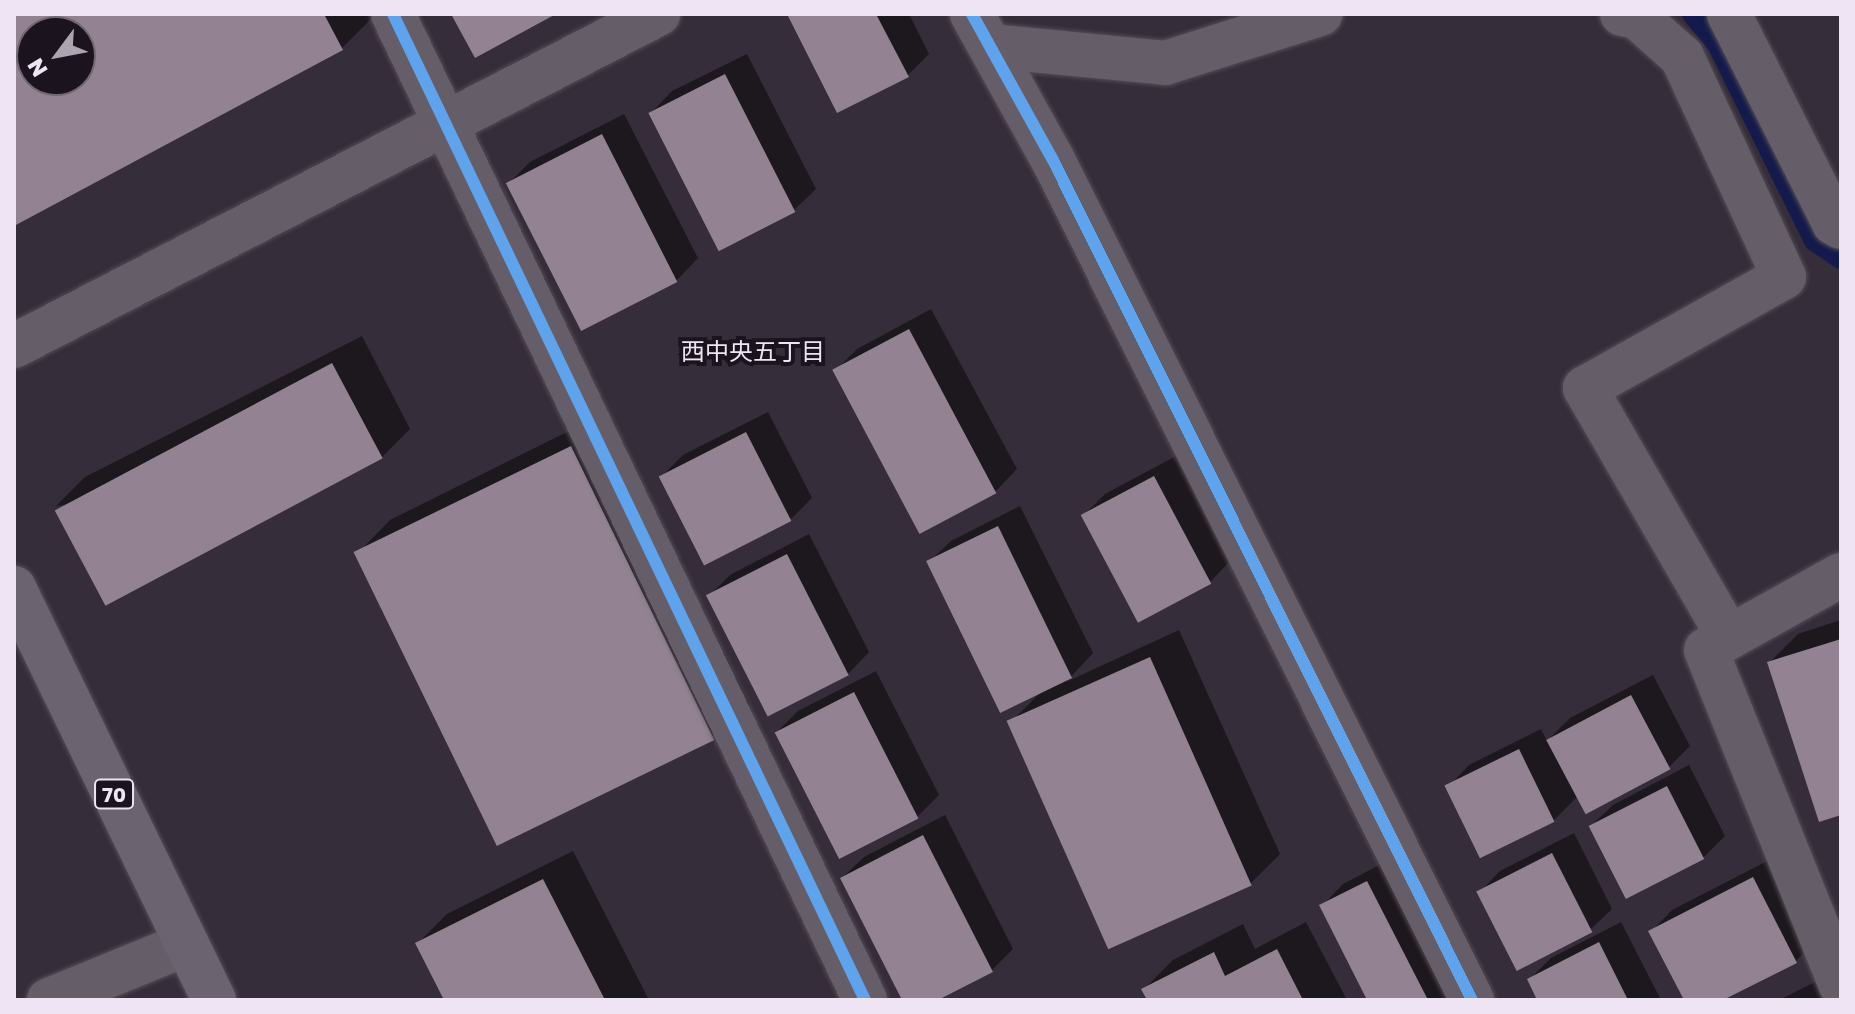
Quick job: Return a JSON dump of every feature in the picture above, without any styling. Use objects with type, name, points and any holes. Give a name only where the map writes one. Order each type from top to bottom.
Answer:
[{"type":"main road","name":"70","points":[[14,588],[214,1000]]},
{"type":"street","points":[[393,14],[865,1000]]},
{"type":"street","points":[[14,346],[658,14]]},
{"type":"street","points":[[981,30],[1165,63],[1320,14]]},
{"type":"street","points":[[1622,14],[1637,17],[1682,57],[1784,277],[1585,388],[1729,637]]},
{"type":"street","points":[[1729,14],[1834,223],[1841,227]]},
{"type":"street","points":[[981,30],[1053,160],[1472,1000]]},
{"type":"street","points":[[1841,575],[1706,650],[1841,986]]},
{"type":"street","points":[[49,1000],[186,944]]},
{"type":"building","points":[[14,14],[324,14],[343,50],[14,226]]},
{"type":"building","points":[[451,14],[556,14],[475,58]]},
{"type":"building","points":[[787,14],[876,14],[909,77],[837,113]]},
{"type":"building","points":[[725,74],[795,212],[719,251],[648,113]]},
{"type":"building","points":[[602,134],[677,282],[581,331],[506,183]]},
{"type":"building","points":[[909,329],[996,493],[920,534],[832,370]]},
{"type":"building","points":[[332,363],[383,458],[105,606],[55,510]]},
{"type":"building","points":[[746,432],[791,521],[704,566],[659,476]]},
{"type":"building","points":[[571,446],[714,740],[497,846],[353,552]]},
{"type":"building","points":[[1154,476],[1211,584],[1138,623],[1081,515]]},
{"type":"building","points":[[998,526],[1072,678],[1000,713],[926,561]]},
{"type":"building","points":[[787,554],[849,675],[768,716],[706,595]]},
{"type":"building","points":[[1841,639],[1841,815],[1819,822],[1767,662]]},
{"type":"building","points":[[1150,657],[1252,885],[1108,949],[1007,721]]},
{"type":"building","points":[[854,692],[918,819],[839,859],[775,732]]},
{"type":"building","points":[[1631,695],[1670,769],[1586,814],[1546,740]]},
{"type":"building","points":[[1519,749],[1555,822],[1480,858],[1444,785]]},
{"type":"building","points":[[1667,786],[1704,859],[1626,899],[1589,826]]},
{"type":"building","points":[[923,835],[993,972],[938,1000],[902,1000],[840,878]]},
{"type":"building","points":[[1552,853],[1592,932],[1517,971],[1476,892]]},
{"type":"building","points":[[1753,877],[1797,963],[1723,1000],[1684,1000],[1648,931]]},
{"type":"building","points":[[543,879],[605,1000],[444,1000],[415,943]]},
{"type":"building","points":[[1367,881],[1428,1000],[1367,1000],[1319,905]]},
{"type":"building","points":[[1599,942],[1628,1000],[1537,1000],[1527,979]]},
{"type":"building","points":[[1277,949],[1303,1000],[1147,1000],[1141,989],[1214,952],[1225,976]]},
{"type":"waterway","points":[[1692,14],[1718,46],[1814,241],[1841,259]]},
{"type":"cycle path","points":[[393,14],[865,1000]]},
{"type":"cycle path","points":[[972,14],[1053,160],[1472,1000]]},
{"type":"district","name":"西中央五丁目","points":[[753,351]]}]
